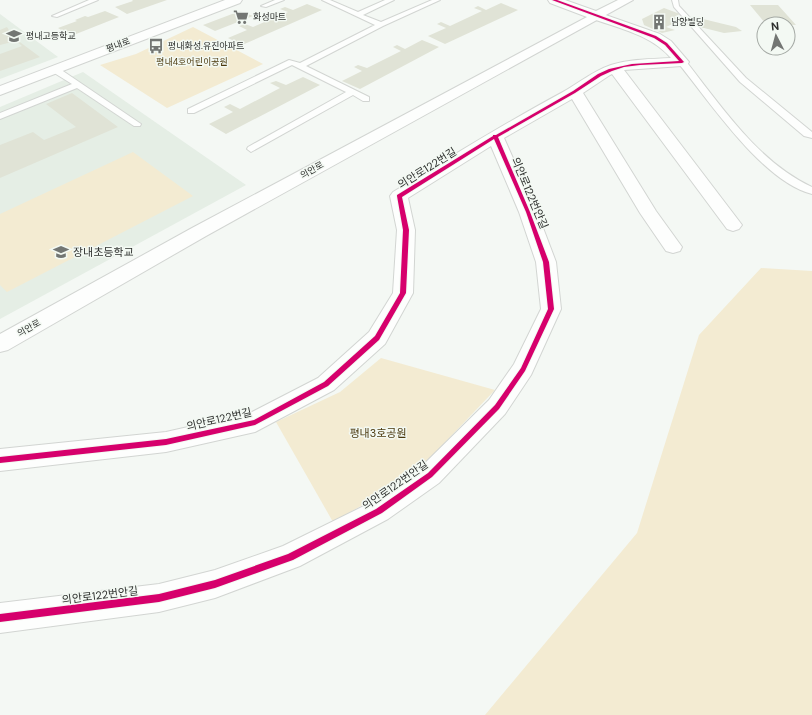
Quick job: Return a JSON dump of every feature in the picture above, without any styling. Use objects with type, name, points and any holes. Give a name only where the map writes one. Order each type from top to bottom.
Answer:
[{"type":"street","name":"평내로","points":[[0,91],[236,0]]},
{"type":"street","points":[[554,0],[655,37],[666,44],[682,62]]},
{"type":"street","name":"의안로","points":[[0,344],[199,232],[627,0]]},
{"type":"street","name":"의안로122번길","points":[[0,460],[166,442],[255,422],[326,384],[377,338],[403,293],[406,230],[399,196],[495,136],[575,91],[599,75],[615,68],[633,64],[682,62]]},
{"type":"street","points":[[615,68],[733,225]]},
{"type":"street","points":[[575,91],[649,213],[672,247]]},
{"type":"street","name":"의안로122번안길","points":[[0,618],[159,598],[215,584],[290,557],[379,511],[430,475],[497,407],[523,369],[551,309],[546,262],[528,212],[495,136]]},
{"type":"lane","points":[[55,16],[95,0]]},
{"type":"lane","points":[[264,6],[281,0]]},
{"type":"lane","points":[[325,0],[359,14],[378,24]]},
{"type":"lane","points":[[359,14],[391,0]]},
{"type":"lane","points":[[301,66],[378,24],[437,0]]},
{"type":"lane","points":[[675,0],[676,6],[743,80],[774,108],[807,134],[812,135]]},
{"type":"lane","points":[[378,24],[390,15]]},
{"type":"lane","points":[[191,111],[292,62],[366,99]]},
{"type":"lane","points":[[682,62],[750,144],[776,171],[804,189],[812,191]]},
{"type":"lane","points":[[54,70],[136,124]]},
{"type":"lane","points":[[0,116],[77,84]]},
{"type":"lane","points":[[251,149],[353,92]]},
{"type":"shaded area","name":"평내고등학교","points":[[0,14],[58,57],[0,79]]},
{"type":"shaded area","name":"장내초등학교","points":[[83,72],[246,185],[0,319],[0,107]]},
{"type":"green space","name":"평내4호어린이공원","points":[[193,27],[263,64],[167,108],[100,65],[136,54]]},
{"type":"green space","points":[[133,152],[193,196],[7,292],[0,285],[0,214]]},
{"type":"green space","points":[[761,268],[812,271],[812,715],[485,715],[637,533],[699,335]]},
{"type":"green space","name":"평내3호공원","points":[[381,358],[495,390],[413,476],[333,522],[276,422],[340,392]]},
{"type":"building","points":[[132,0],[167,0],[127,14],[115,7],[133,1]]},
{"type":"building","points":[[501,3],[518,10],[445,44],[428,36],[446,28],[437,24],[441,22],[450,26],[482,11],[474,8],[478,6],[486,10]]},
{"type":"building","points":[[307,4],[322,10],[242,45],[228,38],[247,30],[239,26],[245,24],[253,27],[288,12],[280,9],[285,7],[293,10]]},
{"type":"building","points":[[750,5],[778,5],[788,16],[759,16]]},
{"type":"building","name":"남양빌딩","points":[[664,8],[680,14],[674,17],[681,20],[666,27],[675,30],[662,33],[644,25],[642,19]]},
{"type":"building","points":[[105,11],[119,17],[71,36],[58,28],[77,21],[75,20],[85,16],[88,17]]},
{"type":"building","points":[[240,11],[253,16],[215,31],[203,25]]},
{"type":"building","points":[[703,19],[736,27],[742,31],[724,33],[700,27]]},
{"type":"building","points":[[7,27],[13,37],[40,57],[0,71],[0,54],[22,46],[16,41],[0,45],[0,30]]},
{"type":"building","points":[[422,40],[439,47],[360,89],[342,81],[362,71],[354,67],[358,65],[367,68],[401,51],[393,47],[397,45],[405,49]]},
{"type":"building","points":[[303,77],[320,85],[226,134],[209,124],[233,112],[224,107],[230,104],[240,109],[280,88],[270,83],[276,81],[286,85]]},
{"type":"building","points":[[72,93],[118,127],[0,178],[0,145],[33,132],[44,140],[76,127],[46,104]]},
{"type":"cycle path","points":[[0,460],[166,442],[255,422],[326,384],[377,338],[403,293],[406,230],[399,196],[486,142],[574,92],[605,72],[632,65],[682,62],[666,44],[655,37],[554,0]]},
{"type":"cycle path","points":[[0,618],[159,598],[215,584],[290,557],[379,511],[430,475],[497,407],[523,369],[551,309],[546,262],[528,212],[495,136]]},
{"type":"place","name":"화성마트","points":[[241,17]]},
{"type":"place","name":"남양빌딩","points":[[659,22]]},
{"type":"place","name":"평내고등학교","points":[[14,36]]},
{"type":"place","name":"평내화성.유진아파트","points":[[156,46]]},
{"type":"place","name":"장내초등학교","points":[[61,252]]}]
